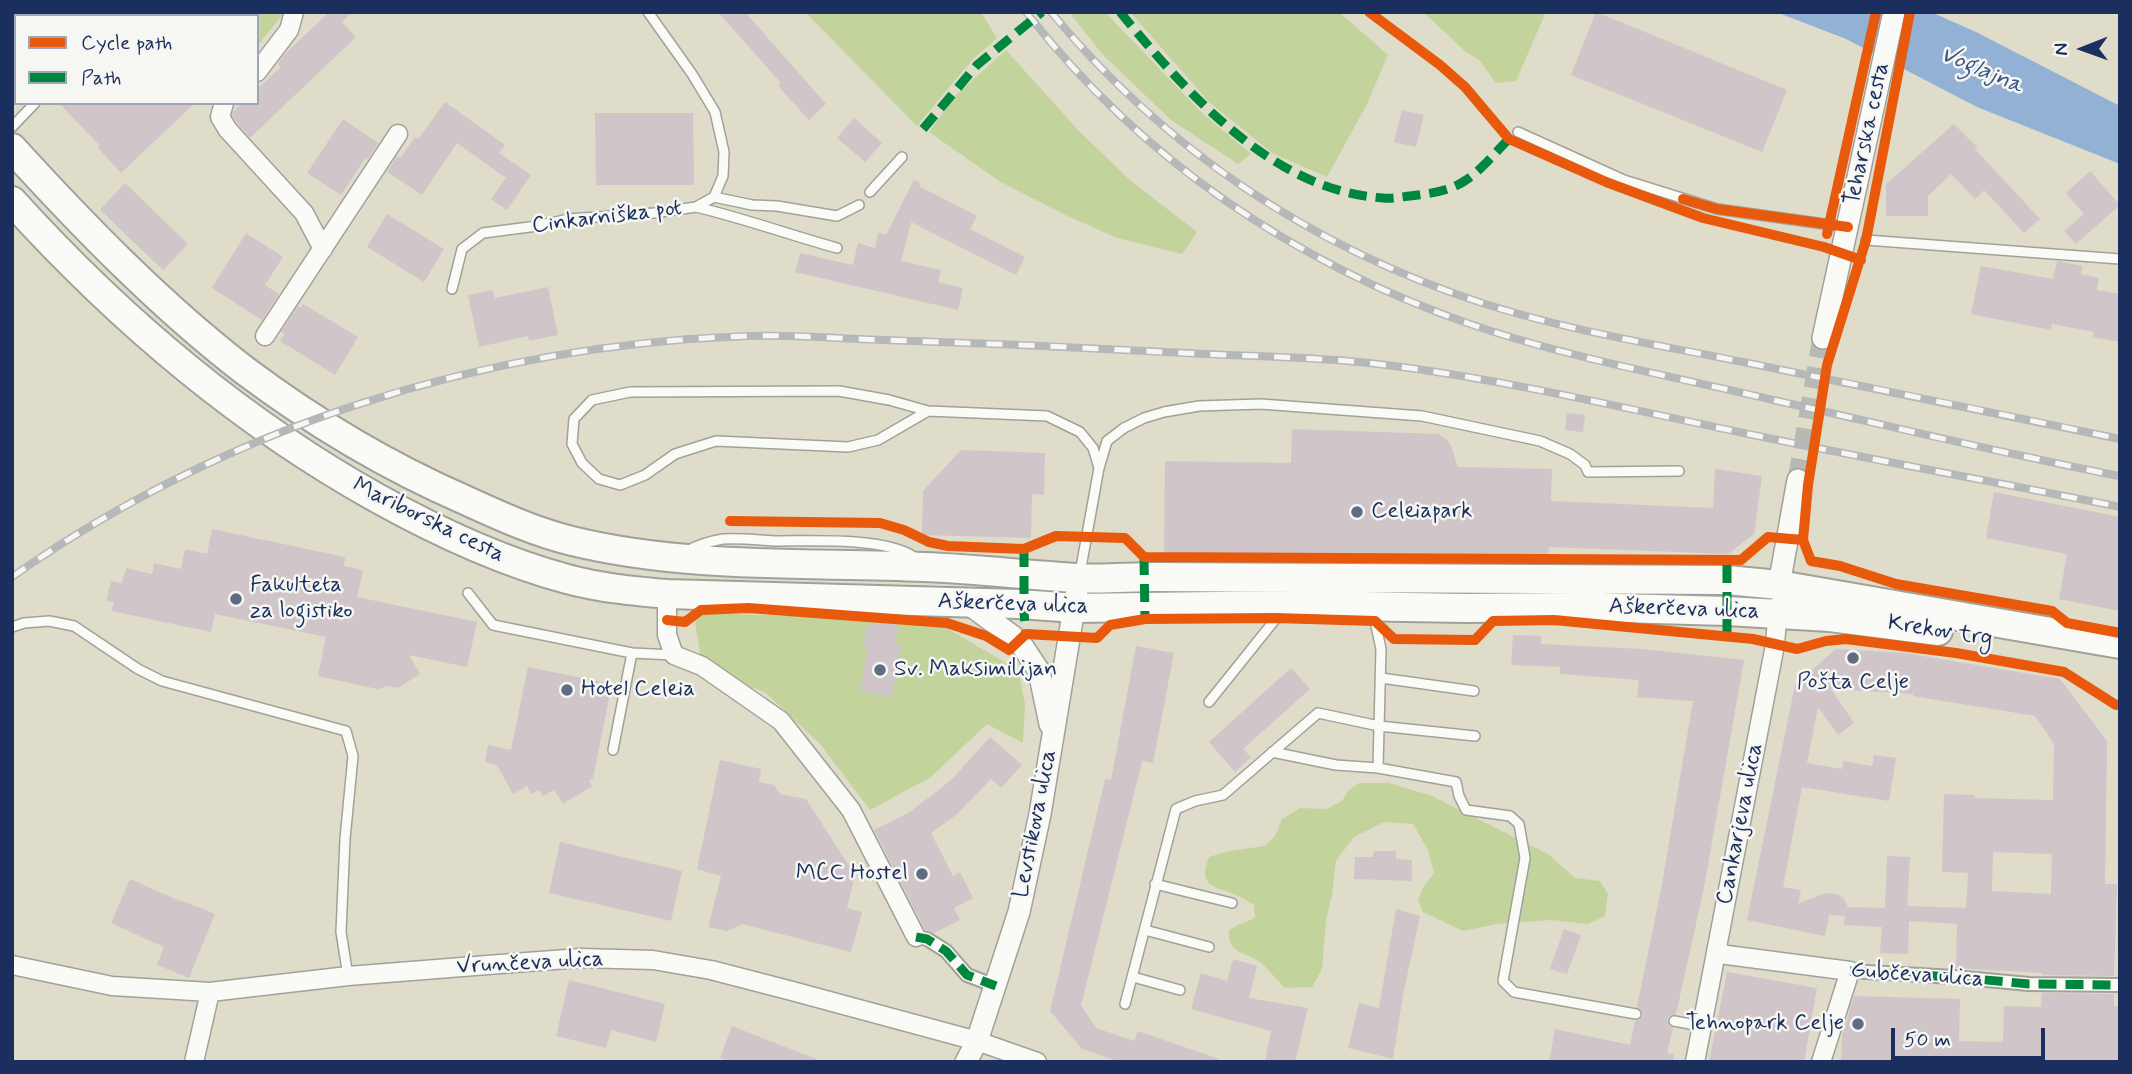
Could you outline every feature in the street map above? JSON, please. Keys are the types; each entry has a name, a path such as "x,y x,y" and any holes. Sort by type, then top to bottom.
{"main road":[{"name":"Mariborska cesta","path":"12,148 61,201 207,340 255,377 360,448 429,484 533,530 620,551 674,558"},
{"name":"Mariborska cesta","path":"12,201 104,296 152,340 240,410 337,475 425,524 471,546 523,566 605,587 667,594"},
{"name":"Aškerčeva ulica","path":"674,558 926,567 1079,578 1727,580 1779,584"},
{"name":"Krekov trg","path":"1779,584 2039,629 2113,656"},
{"name":"Aškerčeva ulica","path":"667,594 966,602 1076,608 1288,605 1582,607 1778,613"},
{"name":"Krekov trg","path":"1778,613 1906,626 2113,656"}],"street":[{"path":"259,69 289,30 294,12"},
{"name":"Teharska cesta","path":"1823,338 1894,12"},
{"path":"223,105 220,117 228,130 304,213 323,249"},
{"path":"265,336 398,134"},
{"path":"1779,584 1798,480"},
{"name":"Levstikova ulica","path":"966,1062 977,1041 1019,912 1053,742 1079,578"},
{"name":"Cankarjeva ulica","path":"1695,1062 1775,645 1779,584"},
{"path":"667,594 667,635 674,655 702,666 781,721 851,810 916,937 927,939 946,951 967,975 996,986"},
{"path":"966,602 1019,641 1039,671 1053,742"},
{"name":"Gubčeva ulica","path":"1716,952 1850,971 2029,984 2120,985"},
{"name":"Vrunčeva ulica","path":"12,965 112,986 210,992 348,976 581,958 653,960 711,970 977,1041 1037,1062"},
{"path":"1821,1062 1850,971"},
{"path":"194,1062 210,992"}],"lane":[{"name":"Cinkarniška pot","path":"452,289 462,249 483,233 569,219 696,207 714,197 723,176 724,152 715,113 692,74 648,12"},
{"path":"12,127 33,105"},
{"path":"1518,132 1624,180 1717,209 1848,227"},
{"path":"870,192 902,157"},
{"path":"714,197 752,205 778,206 837,216 859,205"},
{"path":"696,207 837,248"},
{"path":"1866,240 2120,259"},
{"path":"928,411 878,440 848,447 716,441 675,454 645,475 620,485 600,479 582,463 572,444 574,419 592,400 630,393 839,391 889,400 928,411 1047,416 1080,432 1093,448 1099,468"},
{"path":"1079,578 1099,468 1107,441 1124,428 1164,412 1199,406 1261,404 1422,416 1540,441 1570,454 1585,465 1588,472 1679,471"},
{"path":"468,593 493,625 632,653 674,655"},
{"path":"1209,702 1288,605"},
{"path":"1372,606 1381,649 1378,768"},
{"path":"12,627 49,621 74,626 138,669 162,681 346,731 353,756 345,839 341,932 348,976"},
{"path":"613,750 632,653"},
{"path":"1381,678 1474,691"},
{"path":"1125,1004 1176,809 1195,801 1223,795 1318,713 1379,726 1475,736"},
{"path":"1272,752 1336,765 1378,768 1456,782 1466,810 1510,816 1519,824 1525,858 1503,981 1514,992 1636,1014"},
{"path":"1155,884 1232,903"},
{"path":"1145,930 1209,947"},
{"path":"1133,977 1180,990"},
{"path":"1674,1021 1701,1026"}],"green space":[{"path":"194,12 285,12 259,44 259,14"},
{"path":"805,12 981,12 997,38 972,60 917,126"},
{"path":"1069,12 1105,12 1202,113 1251,154 1238,164 1171,120 1103,55"},
{"path":"1130,12 1339,12 1388,55 1367,104 1327,177 1272,153 1209,102"},
{"path":"1423,12 1546,12 1516,81 1496,83 1479,60 1465,51"},
{"path":"1006,50 1079,131 1131,181 1197,232 1182,254 1117,238 1063,214 999,181 929,132 956,95"},
{"path":"703,613 822,617 943,626 1018,670 1025,704 1023,743 987,724 931,777 870,810 820,744 766,693 702,666 695,622"},
{"path":"1359,783 1389,783 1432,796 1548,854 1575,878 1600,881 1608,894 1605,916 1588,924 1552,920 1497,924 1463,931 1423,912 1418,900 1434,873 1428,850 1413,824 1384,822 1354,837 1336,861 1326,920 1322,969 1312,987 1285,988 1261,963 1231,944 1229,930 1255,917 1254,905 1207,881 1205,875 1209,857 1265,846 1275,836 1282,819 1300,808 1326,809 1342,801 1348,791"}],"water":[{"name":"Voglajna","path":"1776,12 1931,12 1976,32 2120,106 2120,164 1977,107 1846,39"}],"building":[{"path":"329,12 352,12 342,22 356,37 250,138 237,123 233,112 241,105 259,105 259,87 281,67 278,64"},
{"path":"718,12 745,12 826,104 809,120 778,86 781,83"},
{"path":"1596,12 1787,90 1762,152 1571,75"},
{"path":"445,102 505,145 499,153 531,175 507,210 491,199 506,178 457,143 422,195 387,172 397,156 400,158 415,137 418,139"},
{"path":"61,105 193,105 121,173 98,148 100,146"},
{"path":"1402,110 1424,115 1416,147 1394,142"},
{"path":"595,113 693,113 694,185 596,185"},
{"path":"854,118 882,143 865,162 837,138"},
{"path":"343,119 378,143 341,195 307,173"},
{"path":"1954,124 2040,219 2024,233 1984,190 1975,199 1951,174 1928,196 1928,216 1886,216 1886,184"},
{"path":"2090,171 2120,205 2076,244 2064,231 2084,214 2066,193"},
{"path":"914,180 920,183 919,186 977,216 970,229 1025,257 1016,275 911,222 901,261 941,270 938,282 963,288 958,310 795,272 800,253 853,265 858,243 875,248 878,233 886,235"},
{"path":"125,183 188,244 163,270 100,210"},
{"path":"387,214 444,249 424,282 367,247"},
{"path":"246,233 283,257 265,285 279,294 262,320 212,288"},
{"path":"2057,261 2082,266 2081,274 2099,278 2097,290 2120,294 2120,342 2093,337 2094,332 2052,324 2051,330 1971,314 1981,266 2053,279"},
{"path":"548,287 558,335 529,341 528,336 479,347 468,295 493,290 495,298"},
{"path":"303,304 358,337 335,375 280,341 285,334 281,332 298,306 301,308"},
{"path":"1567,413 1585,415 1583,432 1565,430"},
{"name":"Celeiapark","path":"1292,429 1439,434 1451,446 1458,467 1552,469 1551,501 1713,508 1715,469 1762,476 1754,534 1728,554 1549,547 1548,558 1164,555 1165,461 1291,463"},
{"path":"961,450 1045,453 1044,495 1032,494 1031,538 922,535 923,491"},
{"path":"1994,492 2120,517 2120,611 2059,599 2067,554 1986,538"},
{"name":"Fakulteta za logistiko","path":"212,529 345,557 344,566 363,570 357,597 477,622 467,667 409,655 420,674 398,688 389,686 377,689 318,676 326,637 215,614 211,632 112,611 114,602 106,601 111,581 122,583 126,568 152,574 154,563 181,569 185,549 207,554"},
{"name":"Sv. Maksimilijan","path":"883,619 898,626 895,643 901,645 892,697 860,691 868,648 863,647 866,628"},
{"path":"1513,635 1541,636 1541,644 1642,649 1744,660 1704,888 1676,1014 1669,1016 1667,1020 1673,1028 1667,1053 1674,1054 1673,1062 1549,1062 1555,1029 1630,1045 1635,1021 1643,1016 1637,1007 1662,884 1693,701 1637,697 1639,680 1560,674 1560,667 1511,665"},
{"path":"1136,646 1174,653 1153,763 1142,761 1081,1005 1096,1028 1134,1041 1138,1031 1219,1059 1218,1062 1121,1062 1082,1049 1050,1011 1105,779 1111,780"},
{"path":"1836,649 1905,653 2060,679 2107,741 2105,884 2117,884 2114,976 2042,975 1956,968 1957,924 1909,921 1908,954 1880,953 1882,927 1844,925 1845,916 1829,915 1825,936 1747,920 1795,685","holes":["1831,689 1913,694 2035,716 2054,744 2053,800 1975,798 1975,795 1944,794 1942,872 1968,873 1966,908 1907,906 1910,857 1887,856 1885,908 1848,907 1844,899 1837,894 1825,893 1798,904 1801,890 1783,887 1802,787 1889,801 1896,758 1874,755 1872,766 1843,761 1842,769 1807,763 1818,707 1838,735 1854,723","1993,852 2052,854 2051,894 1992,891"]},
{"path":"528,667 612,684 593,778 589,781 592,786 563,804 554,790 543,796 539,790 532,794 527,786 513,794 497,765 485,762 488,745 511,750"},
{"path":"1291,668 1310,689 1243,749 1251,757 1235,772 1209,742"},
{"path":"990,737 1022,765 1001,788 991,779 956,815 931,833 953,876 960,872 973,898 954,908 960,920 934,933 925,930 874,830 908,813 940,789"},
{"path":"720,760 761,769 759,782 774,785 780,794 806,799 855,875 847,908 862,912 851,952 742,924 727,931 708,927 721,876 697,869"},
{"path":"560,842 682,871 671,921 549,893"},
{"path":"1374,851 1396,851 1396,859 1412,860 1412,881 1354,879 1355,857 1373,857"},
{"path":"130,879 215,914 189,978 157,965 164,947 111,923"},
{"path":"1396,909 1420,916 1393,1059 1348,1048 1359,1003 1379,1008"},
{"path":"1564,929 1581,935 1567,974 1550,969"},
{"path":"1233,959 1257,966 1249,998 1308,1008 1295,1062 1265,1062 1271,1031 1191,1009 1201,973 1227,981"},
{"path":"1727,972 1817,988 1804,1062 1709,1062"},
{"path":"569,980 665,1004 656,1042 611,1030 606,1048 556,1036"},
{"path":"2042,993 2114,994 2114,1006 2120,1006 2120,1062 1841,1062 1842,1035 1854,996 1960,999 1959,1041 2003,1042 2004,1006 2041,1007"},
{"path":"732,1026 821,1061 729,1062 720,1058"}],"tunnel":[{"path":"1798,480 1823,338"}],"railway":[{"path":"1026,12 1071,65 1120,115 1171,160 1226,201 1283,237 1343,270 1405,299 1470,324 1582,357 2120,476"},
{"path":"1051,12 1095,62 1143,108 1193,150 1246,189 1359,254 1420,280 1482,303 1581,330 2120,439"},
{"path":"12,577 95,523 181,476 271,436 363,403 457,376 553,356 650,343 748,336 1021,345 1381,364 1527,388 2120,507"}],"marked path":[{"path":"923,129 977,65 1042,12"},
{"path":"1120,12 1173,74 1235,132 1268,157 1304,177 1343,191 1390,198 1446,189 1472,176 1512,136"},
{"path":"1024,549 1026,634"},
{"path":"1144,557 1145,619"},
{"path":"1727,560 1727,637"},
{"path":"916,937 927,939 946,951 967,975 996,986"},
{"path":"1850,971 2029,984 2120,985"}],"cycle path":[{"path":"1369,12 1465,87 1509,139 1606,182 1703,218 1824,247 1861,260"},
{"path":"1827,234 1876,12"},
{"path":"1910,12 1866,240 1827,365 1808,485 1803,540 1811,561 1840,566 1896,584 2052,611 2067,623 2120,633"},
{"path":"1683,199 1717,209 1848,227"},
{"path":"730,521 880,523 904,530 929,542 948,546 1024,549 1056,536 1125,538 1144,557 1741,560 1768,537 1803,540"},
{"path":"667,620 685,622 701,610 748,608 947,623 986,636 1009,650 1026,634 1097,638 1110,625 1145,619 1275,618 1375,621 1394,639 1475,640 1493,621 1554,620 1753,639 1797,649 1846,639 1956,653 2064,672 2116,705 2120,704"}],"place":[{"name":"Celeiapark","path":"1357,512"},
{"name":"Fakulteta za logistiko","path":"236,599"},
{"name":"Pošta Celje","path":"1853,658"},
{"name":"Sv. Maksimilijan","path":"880,670"},
{"name":"Hotel Celeia","path":"567,690"},
{"name":"MCC Hostel","path":"922,874"},
{"name":"Tehnopark Celje","path":"1858,1024"}]}
